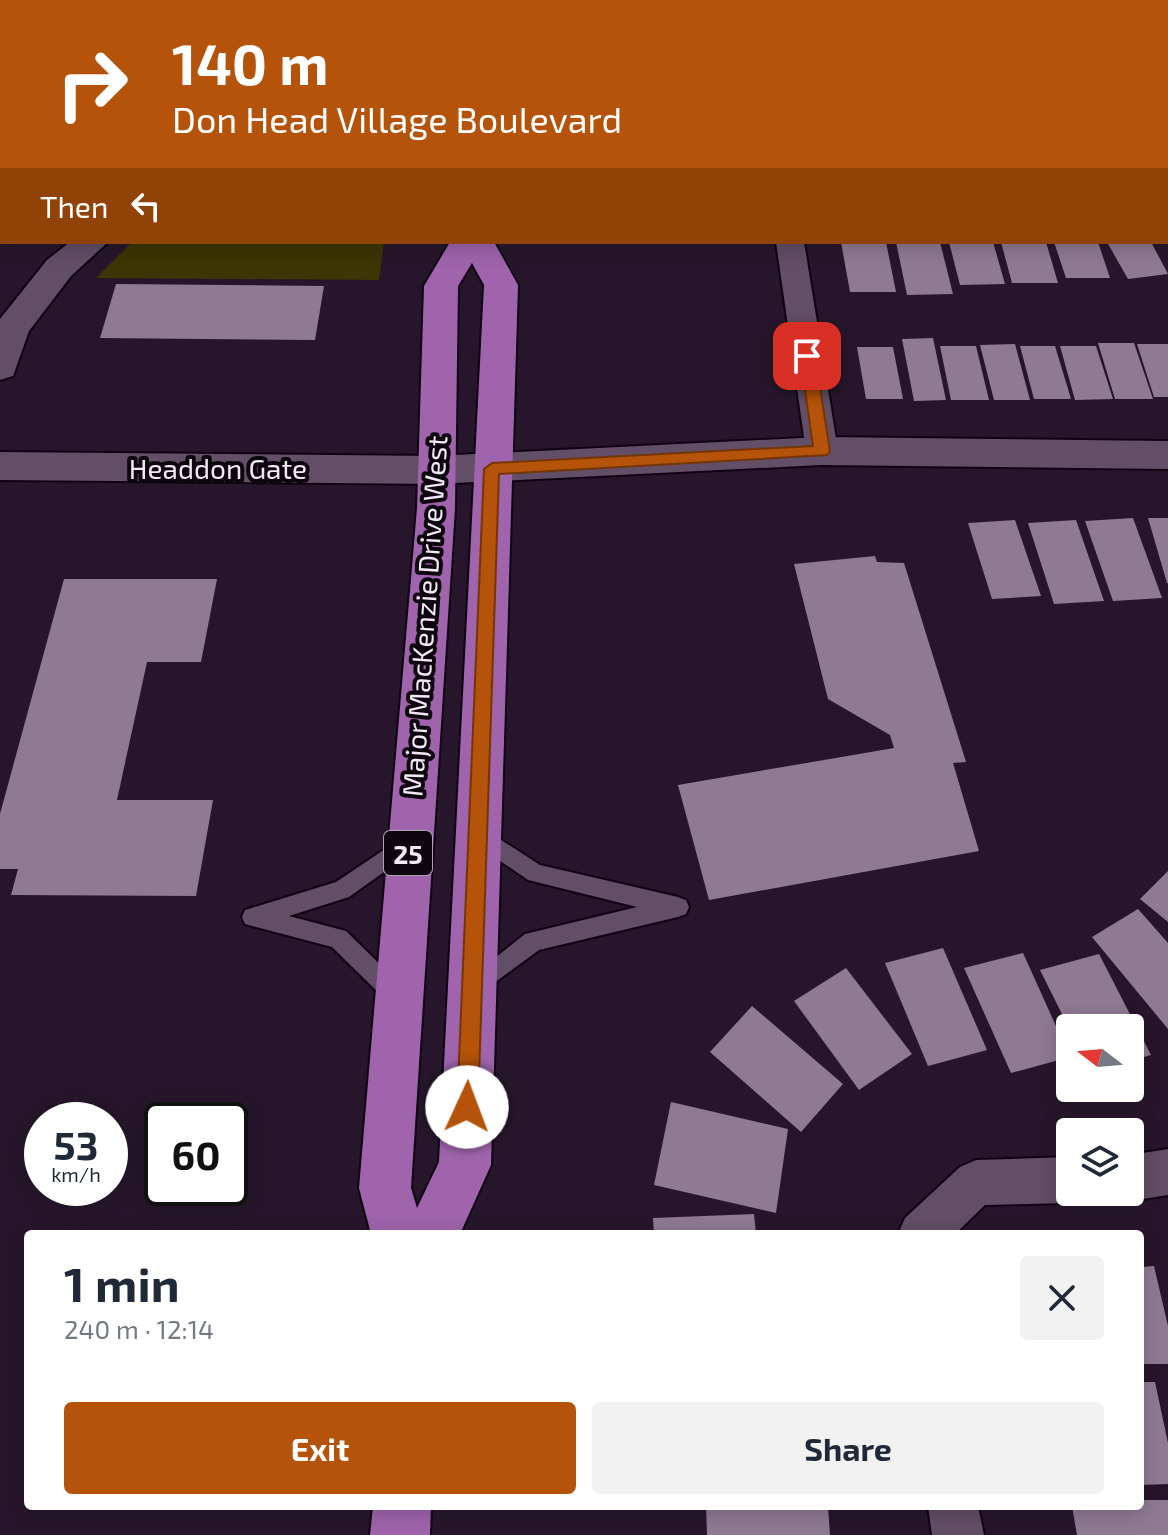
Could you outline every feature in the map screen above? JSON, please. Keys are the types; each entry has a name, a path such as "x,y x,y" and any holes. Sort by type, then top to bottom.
{"main road":[{"name":"Major MacKenzie Drive West","path":"397,1230 385,1188 436,508 441,286 466,244"},
{"name":"Major MacKenzie Drive West","path":"435,1230 465,1165 501,285 478,244"},
{"path":"400,1535 402,1510"}],"street":[{"path":"0,367 12,328 59,268 89,244"},
{"path":"790,244 822,451"},
{"name":"Headdon Gate","path":"0,466 435,470 822,451 1168,455"},
{"path":"1144,1176 1168,1172"},
{"path":"925,1230 976,1183 1056,1180"},
{"path":"954,1510 958,1535"}],"lane":[{"path":"472,990 533,941 678,907 535,873 478,834"},
{"path":"398,997 338,938 253,917 342,890 409,842"}],"shaded area":[{"path":"130,244 384,244 379,280 96,278"}],"building":[{"path":"841,244 886,244 896,292 850,292"},
{"path":"896,244 940,244 953,294 907,295"},
{"path":"950,244 994,244 1005,284 960,285"},
{"path":"1002,244 1047,244 1058,283 1012,283"},
{"path":"1055,244 1099,244 1110,278 1066,278"},
{"path":"1108,244 1152,244 1168,274 1128,279"},
{"path":"116,284 324,286 315,340 100,338"},
{"path":"933,338 946,400 914,401 902,339"},
{"path":"1098,343 1134,343 1153,399 1115,399"},
{"path":"1015,344 1030,400 994,400 980,345"},
{"path":"1137,344 1168,344 1168,397 1154,397"},
{"path":"940,346 976,346 989,400 951,400"},
{"path":"1020,346 1055,346 1071,399 1034,399"},
{"path":"1060,346 1096,346 1113,399 1075,400"},
{"path":"857,347 893,347 903,399 866,399"},
{"path":"1133,518 1162,598 1113,601 1085,521"},
{"path":"1148,518 1168,518 1168,583 1167,583"},
{"path":"1015,520 1041,596 992,599 968,523"},
{"path":"1076,520 1104,601 1054,604 1028,523"},
{"path":"875,556 877,562 904,563 966,762 953,763 979,851 709,900 678,785 894,748 890,735 828,699 794,564"},
{"path":"64,579 217,579 201,662 147,662 117,800 213,800 196,896 11,895 18,869 0,869 0,814"},
{"path":"1168,871 1168,922 1140,899"},
{"path":"1138,909 1168,943 1168,1029 1092,937"},
{"path":"943,948 987,1050 928,1066 885,963"},
{"path":"1023,953 1056,1026 1056,1061 1011,1073 964,968"},
{"path":"1099,954 1130,1014 1062,1014 1040,970"},
{"path":"846,968 912,1054 859,1090 794,1001"},
{"path":"752,1006 843,1084 801,1132 710,1052"},
{"path":"1144,1041 1151,1055 1144,1057"},
{"path":"671,1102 788,1129 776,1213 654,1185"},
{"path":"754,1214 756,1230 654,1230 653,1218"},
{"path":"1154,1266 1168,1326 1168,1364 1144,1364 1144,1267"},
{"path":"1144,1382 1155,1382 1168,1443 1168,1484 1144,1485"},
{"path":"1144,1500 1168,1500 1168,1535 1077,1535 1073,1510 1144,1510"},
{"path":"706,1510 828,1510 830,1535 707,1535"}],"route":[{"path":"467,1107 492,469 822,451 807,356"}]}
